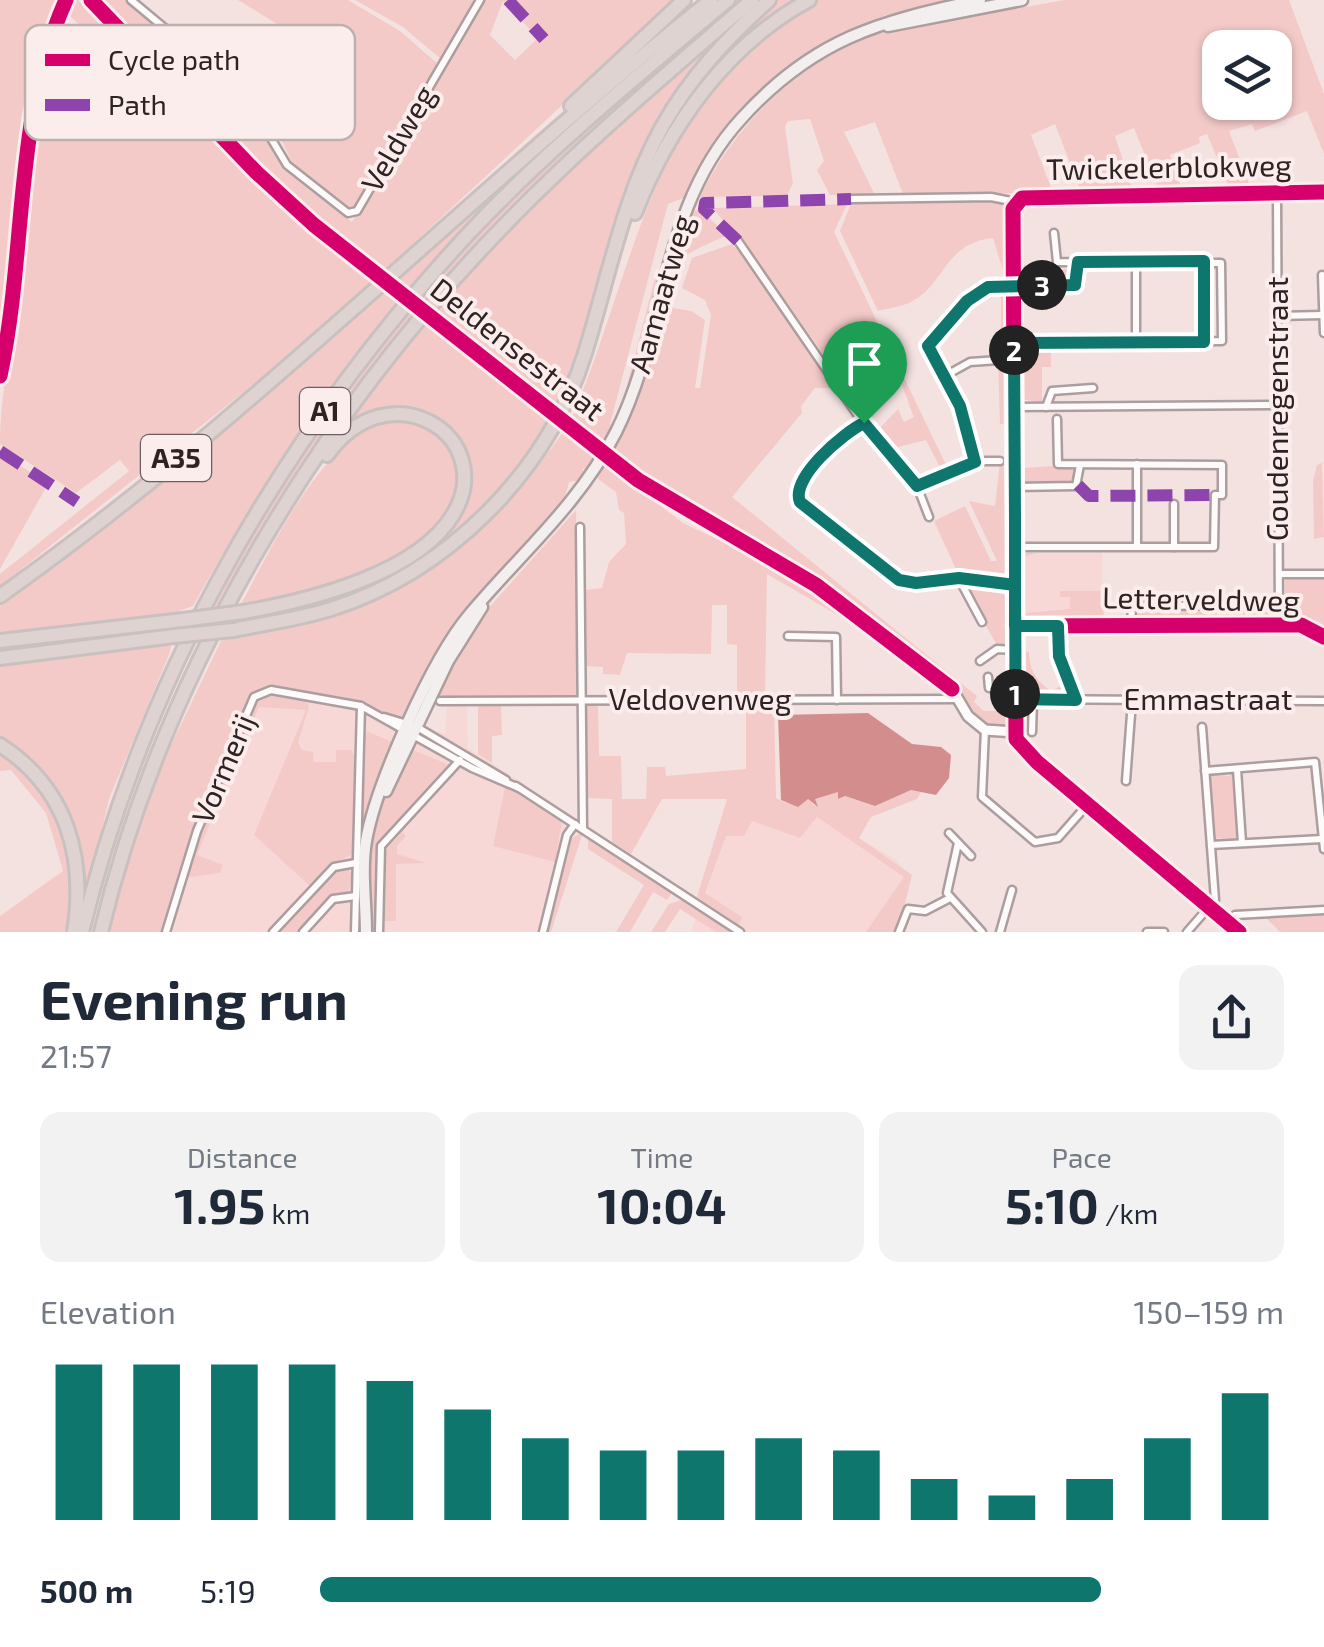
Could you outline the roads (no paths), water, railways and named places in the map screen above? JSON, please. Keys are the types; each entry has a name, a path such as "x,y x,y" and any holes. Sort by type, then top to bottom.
{"highway":[{"name":"A35","path":"530,152 542,134 684,0"},
{"name":"A35","path":"0,596 349,316 530,152 710,0"},
{"name":"A1","path":"82,932 121,801 180,659 256,514 296,452 378,339 472,230 592,116 728,0"},
{"name":"A1","path":"101,932 138,806 203,656 270,534 344,414 442,293 607,125 752,0"},
{"path":"0,658 234,630 332,608 376,590 429,560 484,515 530,462 562,410 582,362 632,196 661,128 711,56 769,0"},
{"path":"613,260 658,160 692,105 740,50 809,0"},
{"name":"A1","path":"0,642 243,612 347,586 429,540 459,504 462,472 456,450 434,424 414,415 391,412 366,419 336,443 270,534"},
{"path":"0,745 36,775 67,823 78,874 74,932"}],"main road":[{"name":"Aamaatweg","path":"366,932 361,893 370,819 448,661 494,588 574,500 615,433 648,351 677,230 717,150 749,110 790,73 894,17 980,0"},
{"name":"Aamaatweg","path":"863,32 1022,0"}],"street":[{"path":"59,25 66,0"},
{"name":"Deldensestraat","path":"91,0 115,25"},
{"name":"Veldweg","path":"131,0 161,25"},
{"name":"Veldweg","path":"274,140 287,165 348,213 357,211 480,0"},
{"path":"0,376 11,316 29,140"},
{"name":"Deldensestraat","path":"227,140 277,192 610,458 675,505 816,585 959,700 968,716 986,730"},
{"name":"Twickelerblokweg","path":"851,200 991,197 1016,202 1324,192"},
{"name":"Goudenregenstraat","path":"1277,193 1280,625"},
{"path":"1016,202 1015,732 1023,750 1238,932"},
{"path":"1014,343 1219,343 1223,338 1221,263 1056,262 1054,233"},
{"path":"738,242 864,423 917,486 929,517"},
{"path":"1204,261 1204,342"},
{"path":"975,462 964,416 930,355 930,341 976,294 988,287 1075,285 1078,262"},
{"path":"1136,262 1136,342"},
{"path":"1322,275 1324,333"},
{"path":"1278,316 1322,315"},
{"path":"943,377 970,362 1000,360"},
{"path":"1046,407 1052,391 1093,388"},
{"path":"1014,407 1278,406"},
{"path":"1015,547 1214,546 1214,495 1222,495 1222,465 1058,464 1057,419"},
{"path":"864,423 831,445 800,485 800,502 899,580 916,583 959,578 1015,585"},
{"path":"917,486 975,462 1000,461"},
{"path":"1015,487 1076,486 1080,464"},
{"path":"1137,464 1137,546"},
{"path":"1174,504 1174,547"},
{"path":"580,527 583,829"},
{"path":"1279,574 1324,574"},
{"path":"959,578 982,622"},
{"name":"Letterveldweg","path":"1131,626 1132,606 1279,606"},
{"name":"Letterveldweg","path":"1015,626 1280,625 1308,626 1324,637"},
{"name":"Letterveldweg","path":"1058,626 1059,656 1076,700"},
{"path":"788,636 836,637 837,700"},
{"path":"980,661 997,649 1015,650"},
{"path":"988,677 988,688 1015,688"},
{"name":"Vormerij","path":"166,932 197,831 254,697 271,690 361,706"},
{"name":"Emmastraat","path":"1015,699 1132,701 1232,696 1324,701"},
{"path":"1032,732 1033,699"},
{"name":"Veldovenweg","path":"440,701 959,700"},
{"path":"1126,781 1132,701"},
{"path":"355,932 361,893 356,863 361,706 519,788 740,932"},
{"path":"1187,932 1214,900 1202,727"},
{"path":"1015,732 986,730 982,798 1035,842 1058,838 1088,804"},
{"path":"378,932 381,846 462,758"},
{"path":"1205,771 1315,762 1324,848"},
{"path":"1237,769 1242,843"},
{"path":"543,932 567,835 575,824"},
{"path":"948,833 971,856"},
{"path":"1211,845 1322,839"},
{"path":"958,843 946,889 982,932"},
{"path":"273,932 334,867 356,863"},
{"path":"1000,932 1012,890"},
{"path":"303,932 333,899 361,893"},
{"path":"899,932 908,908 924,911 950,898"},
{"path":"1234,915 1324,910"},
{"path":"1147,932 1164,932"}]}
